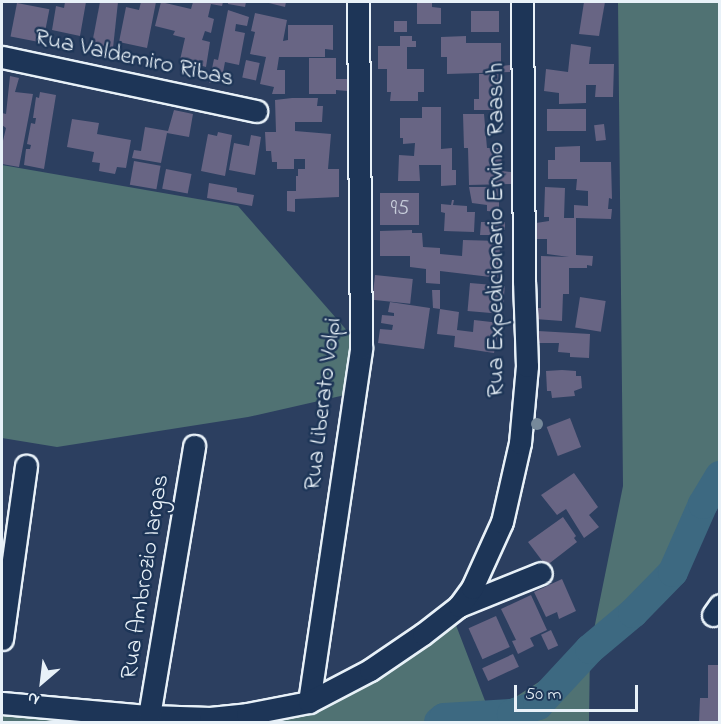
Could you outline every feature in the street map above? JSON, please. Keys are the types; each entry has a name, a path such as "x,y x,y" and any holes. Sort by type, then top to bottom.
{"street":[{"name":"Rua Liberato Volpi","path":"309,702 361,348 358,2"},
{"name":"Rua Expedicionario Ervino Raasch","path":"2,703 149,716 210,718 247,714 309,702 370,670 459,606 472,588 495,541 520,443 527,366 524,281 522,2"},
{"name":"Rua Valdemiro Ribas","path":"2,57 256,111"},
{"name":"Rua Ambrozio Iargas","path":"149,716 194,446"},
{"path":"2,639 26,466"},
{"path":"459,606 541,573"}],"green space":[{"path":"618,2 719,2 719,476 703,504 673,572 633,613 590,649 623,486"},
{"path":"2,165 238,206 357,342 345,395 248,417 57,447 2,438"},
{"path":"454,620 487,706 514,698 590,649 589,722 268,722 311,714 364,686"},
{"path":"2,711 149,722 2,722"}],"building":[{"path":"65,2 86,2 80,36 52,30 56,6 64,8"},
{"path":"100,2 118,2 113,48 92,44"},
{"path":"141,2 156,2 147,48 119,42 126,7 139,10"},
{"path":"161,2 191,9 193,2 223,2 222,6 211,4 208,17 214,19 211,33 205,31 202,40 210,42 206,67 180,60 185,38 173,35 175,31 155,26"},
{"path":"228,2 246,2 245,7 228,4"},
{"path":"265,2 286,2 285,7"},
{"path":"432,2 432,7 441,8 441,24 417,24 417,3"},
{"path":"584,2 605,2 599,36 579,34"},
{"path":"17,3 49,9 43,43 11,36"},
{"path":"228,10 249,17 247,26 236,24 235,31 245,33 239,65 225,62 221,83 209,83 214,59 218,60"},
{"path":"471,11 499,11 499,32 471,32"},
{"path":"255,13 287,20 283,41 288,40 288,25 333,25 333,50 325,49 325,57 279,57 277,70 285,70 285,94 272,94 274,87 260,84 266,57 250,54 255,32 251,31"},
{"path":"394,21 407,21 407,32 394,32"},
{"path":"400,36 412,36 412,41 416,41 416,47 407,47 407,69 424,69 424,92 418,92 418,101 390,101 391,92 387,92 387,69 378,69 378,46 400,46"},
{"path":"466,36 466,43 501,43 501,66 510,65 510,72 447,74 447,57 441,57 441,37"},
{"path":"571,44 591,47 589,64 614,64 613,97 595,97 596,85 586,85 586,103 559,104 559,93 544,91 546,69 568,72"},
{"path":"309,58 336,58 336,79 347,79 347,91 336,90 336,94 309,94"},
{"path":"246,60 260,63 256,81 242,78"},
{"path":"479,74 501,74 501,110 474,110 474,99 479,99"},
{"path":"10,76 19,78 15,92 33,94 19,167 2,164 2,145 6,128 2,125 2,113 6,114"},
{"path":"40,92 56,95 44,169 24,165 26,149 30,149 31,145 27,144 31,123 35,124 36,118 33,118 36,97 39,98"},
{"path":"318,98 317,106 323,106 322,122 295,122 295,131 331,134 328,169 339,169 339,197 295,199 295,212 287,211 287,191 296,191 296,176 298,176 298,169 305,169 305,159 294,159 294,169 277,169 277,162 272,162 271,151 266,151 265,132 276,132 275,100"},
{"path":"422,107 441,107 441,149 452,148 452,170 456,170 456,185 441,186 441,165 419,165 420,181 398,181 399,155 414,156 415,143 403,144 403,138 400,138 400,118 422,118"},
{"path":"547,109 586,109 586,131 547,131"},
{"path":"174,110 193,114 189,137 167,133 161,163 132,158 134,150 141,151 145,127 168,131"},
{"path":"463,114 484,114 487,148 501,148 502,171 511,172 511,184 469,185 468,148 464,148"},
{"path":"72,119 99,123 97,134 131,140 126,168 117,167 115,174 99,171 100,163 92,162 94,152 67,147"},
{"path":"604,124 606,140 596,141 594,125"},
{"path":"218,132 232,135 225,176 201,171 208,134 217,136"},
{"path":"251,135 261,137 255,175 229,170 234,143 249,146"},
{"path":"580,146 580,162 611,162 612,199 609,198 608,209 612,209 611,219 576,218 576,255 593,256 592,266 569,268 569,294 563,294 562,321 535,319 536,308 541,308 541,256 569,257 547,254 547,239 537,239 536,223 549,221 549,217 544,217 545,187 565,188 564,218 574,218 574,205 588,206 588,191 576,190 577,179 548,179 548,160 555,160 555,147"},
{"path":"134,161 161,166 156,189 130,185"},
{"path":"166,169 192,174 188,194 162,189"},
{"path":"209,183 237,188 237,192 254,195 252,206 207,198"},
{"path":"469,187 499,187 499,212 487,211 487,205 472,203"},
{"path":"380,193 419,193 419,225 380,225"},
{"path":"454,200 453,205 467,206 467,212 475,212 474,232 444,231 445,213 441,212 441,204 451,205"},
{"path":"481,222 505,222 505,230 502,230 502,235 480,235"},
{"path":"412,230 412,233 422,233 423,247 440,248 440,254 462,256 463,240 500,241 499,278 440,271 440,284 426,283 426,269 410,267 410,256 380,256 380,231"},
{"path":"375,275 413,279 410,304 372,300"},
{"path":"470,283 505,286 502,314 468,311"},
{"path":"432,290 440,290 440,309 433,308"},
{"path":"580,297 606,301 601,332 575,328"},
{"path":"390,302 430,308 424,349 378,343 380,329 392,330 393,325 381,323 382,315 394,316 394,313 388,312"},
{"path":"440,309 459,312 457,330 473,332 474,320 500,323 494,353 454,347 455,336 437,334"},
{"path":"538,331 590,334 589,358 570,357 570,353 558,352 559,343 538,343"},
{"path":"546,371 576,371 576,376 581,376 582,388 574,391 575,396 552,398 551,391 547,391"},
{"path":"570,418 581,447 558,456 547,427"},
{"path":"574,473 598,507 589,515 599,527 584,538 566,509 557,515 541,495"},
{"path":"563,517 576,536 574,538 577,542 546,566 528,542"},
{"path":"562,579 576,611 559,619 557,612 546,617 534,592"},
{"path":"531,595 547,630 530,638 534,646 518,654 512,641 516,640 501,609"},
{"path":"496,616 510,647 482,659 469,628"},
{"path":"551,630 558,645 548,650 541,635"},
{"path":"513,654 519,667 488,681 482,668"},
{"path":"708,665 720,665 720,722 699,722 700,698 708,698"}],"waterway":[{"path":"439,722 444,718 512,714 538,705 590,649 633,613 673,572 703,504 720,476"}]}
